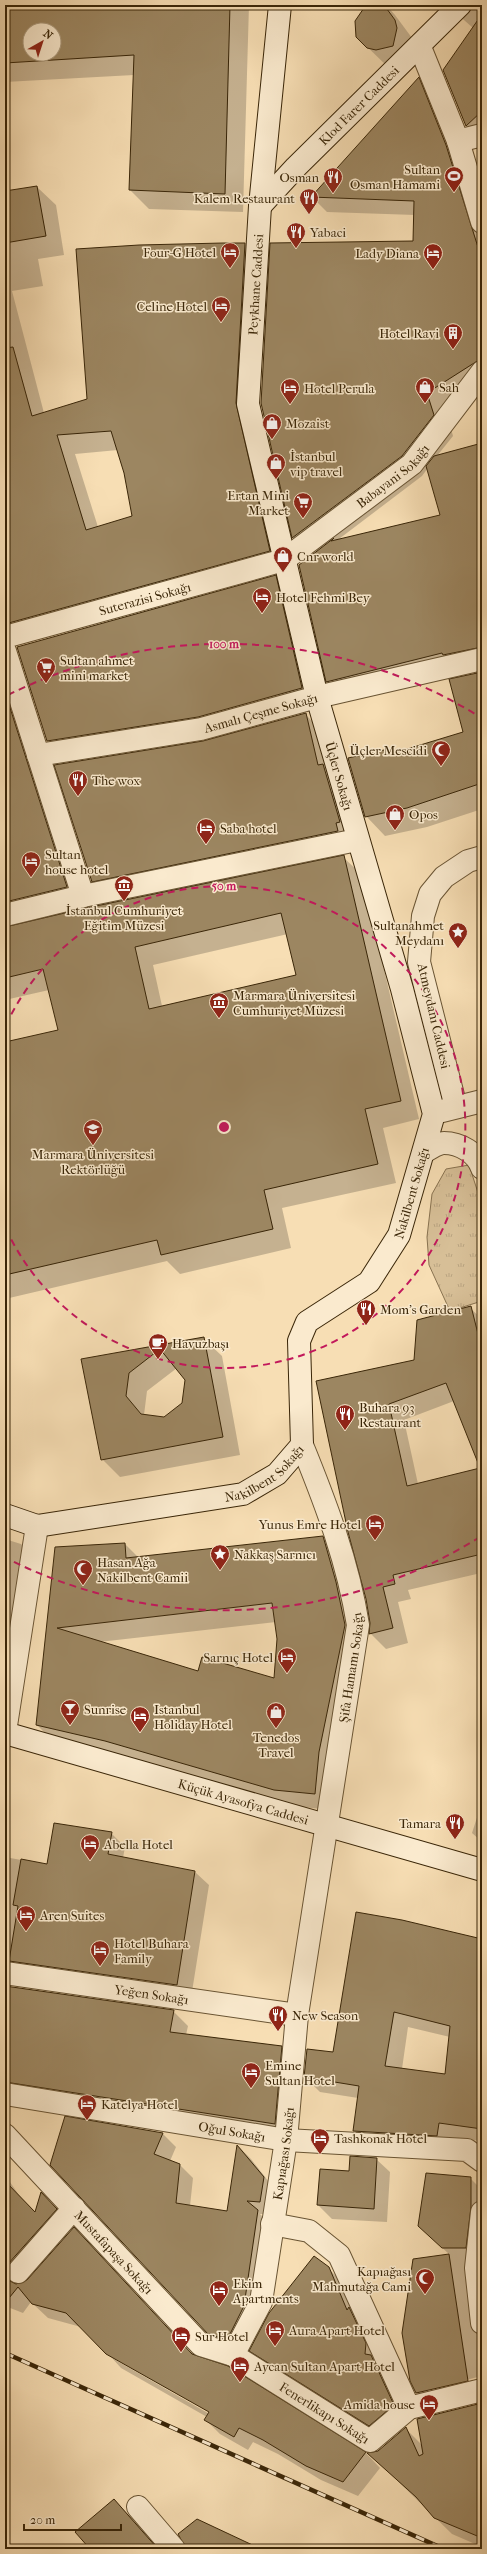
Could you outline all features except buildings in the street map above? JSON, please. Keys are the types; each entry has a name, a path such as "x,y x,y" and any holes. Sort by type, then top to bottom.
{"street":[{"name":"Peykhane Caddesi","path":"280,5 260,206 248,404 284,560"},
{"name":"Klod Farer Caddesi","path":"260,206 296,167 420,47 460,5"},
{"path":"420,47 458,140 482,222"},
{"path":"458,140 482,135"},
{"name":"Babayani Sokağı","path":"284,560 412,464 482,372"},
{"name":"Suterazisi Sokağı","path":"5,637 284,560"},
{"name":"Üçler Sokağı","path":"284,560 317,697 357,840 402,989"},
{"path":"5,651 83,896"},
{"name":"Asmalı Çeşme Sokağı","path":"38,755 201,729 317,697 482,659"},
{"path":"5,915 83,896 357,840"},
{"name":"Atmeydanı Caddesi","path":"456,1107 419,962 423,916 430,894 444,877 468,861 482,857"},
{"name":"Nakilbent Sokağı","path":"5,1515 37,1526 242,1494 277,1474 302,1445 299,1341 307,1322 369,1282 399,1235 434,1114 402,989"},
{"path":"434,1114 482,1101"},
{"path":"424,1152 443,1142 462,1146 479,1159 482,1168"},
{"name":"Şifa Hamamı Sokağı","path":"302,1445 326,1504 352,1585 358,1625 327,1825"},
{"path":"5,1732 37,1526"},
{"name":"Küçük Ayasofya Caddesi","path":"5,1732 482,1870"},
{"name":"Kapıağası Sokağı","path":"232,2355 261,2302 286,2140 297,2016 327,1825"},
{"name":"Yeğen Sokağı","path":"5,1973 297,2016"},
{"name":"Oğul Sokağı","path":"5,2094 286,2140 467,2150 482,2161"},
{"name":"Mustafapaşa Sokağı","path":"5,2135 201,2345 232,2355"},
{"path":"18,2272 74,2208"},
{"path":"482,2212 476,2268 482,2323"},
{"path":"272,2224 309,2231 339,2255 409,2408"},
{"name":"Fenerlikapı Sokağı","path":"232,2355 370,2441 409,2408 482,2390"},
{"path":"138,2507 174,2549"}],"green space":[{"path":"469,1165 482,1205 482,1301 450,1311 429,1265 427,1237 432,1194 446,1169"}],"railway":[{"path":"5,2353 444,2549"}],"place":[{"name":"Sultan Osman Hamami","path":"454,193"},
{"name":"Osman","path":"333,194"},
{"name":"Kalem Restaurant","path":"309,215"},
{"name":"Yabaci","path":"296,249"},
{"name":"Four-G Hotel","path":"230,269"},
{"name":"Lady Diana","path":"433,270"},
{"name":"Celine Hotel","path":"221,323"},
{"name":"Hotel Ravi","path":"453,350"},
{"name":"Sah","path":"425,404"},
{"name":"Hotel Perula","path":"290,405"},
{"name":"Mozaist","path":"272,440"},
{"name":"İstanbul vip travel","path":"276,480"},
{"name":"Ertan Mini Market","path":"303,519"},
{"name":"Cnr world","path":"283,573"},
{"name":"Hotel Fehmi Bey","path":"262,614"},
{"name":"Sultan ahmet mini market","path":"46,684"},
{"name":"Üçler Mescidi","path":"441,767"},
{"name":"The wox","path":"78,797"},
{"name":"Opos","path":"395,831"},
{"name":"Saba hotel","path":"206,845"},
{"name":"Sultan house hotel","path":"31,878"},
{"name":"İstanbul Cumhuriyet Eğitim Müzesi","path":"124,902"},
{"name":"Sultanahmet Meydanı","path":"458,949"},
{"name":"Marmara Üniversitesi Cumhuriyet Müzesi","path":"219,1019"},
{"name":"Marmara Üniversitesi Rektörlüğü","path":"93,1146"},
{"name":"Mom's Garden","path":"366,1326"},
{"name":"Havuzbaşı","path":"158,1360"},
{"name":"Buhara 93 Restaurant","path":"345,1431"},
{"name":"Yunus Emre Hotel","path":"375,1541"},
{"name":"Nakkaş Sarnıcı","path":"220,1571"},
{"name":"Hasan Ağa Nakilbent Camii","path":"83,1586"},
{"name":"Sarnıç Hotel","path":"287,1674"},
{"name":"Sunrise","path":"70,1726"},
{"name":"Tenedos Travel","path":"276,1729"},
{"name":"Istanbul Holiday Hotel","path":"140,1733"},
{"name":"Tamara","path":"455,1840"},
{"name":"Abella Hotel","path":"90,1861"},
{"name":"Aren Suites","path":"26,1932"},
{"name":"Hotel Buhara Family","path":"100,1967"},
{"name":"New Season","path":"278,2032"},
{"name":"Emine Sultan Hotel","path":"251,2089"},
{"name":"Katelya Hotel","path":"87,2121"},
{"name":"Tashkonak Hotel","path":"320,2155"},
{"name":"Kapıağası Mahmutağa Cami","path":"425,2295"},
{"name":"Ekim Apartments","path":"219,2307"},
{"name":"Aura Apart Hotel","path":"275,2347"},
{"name":"Sur Hotel","path":"181,2353"},
{"name":"Aycan Sultan Apart Hotel","path":"240,2383"},
{"name":"Amida house","path":"429,2421"}]}
